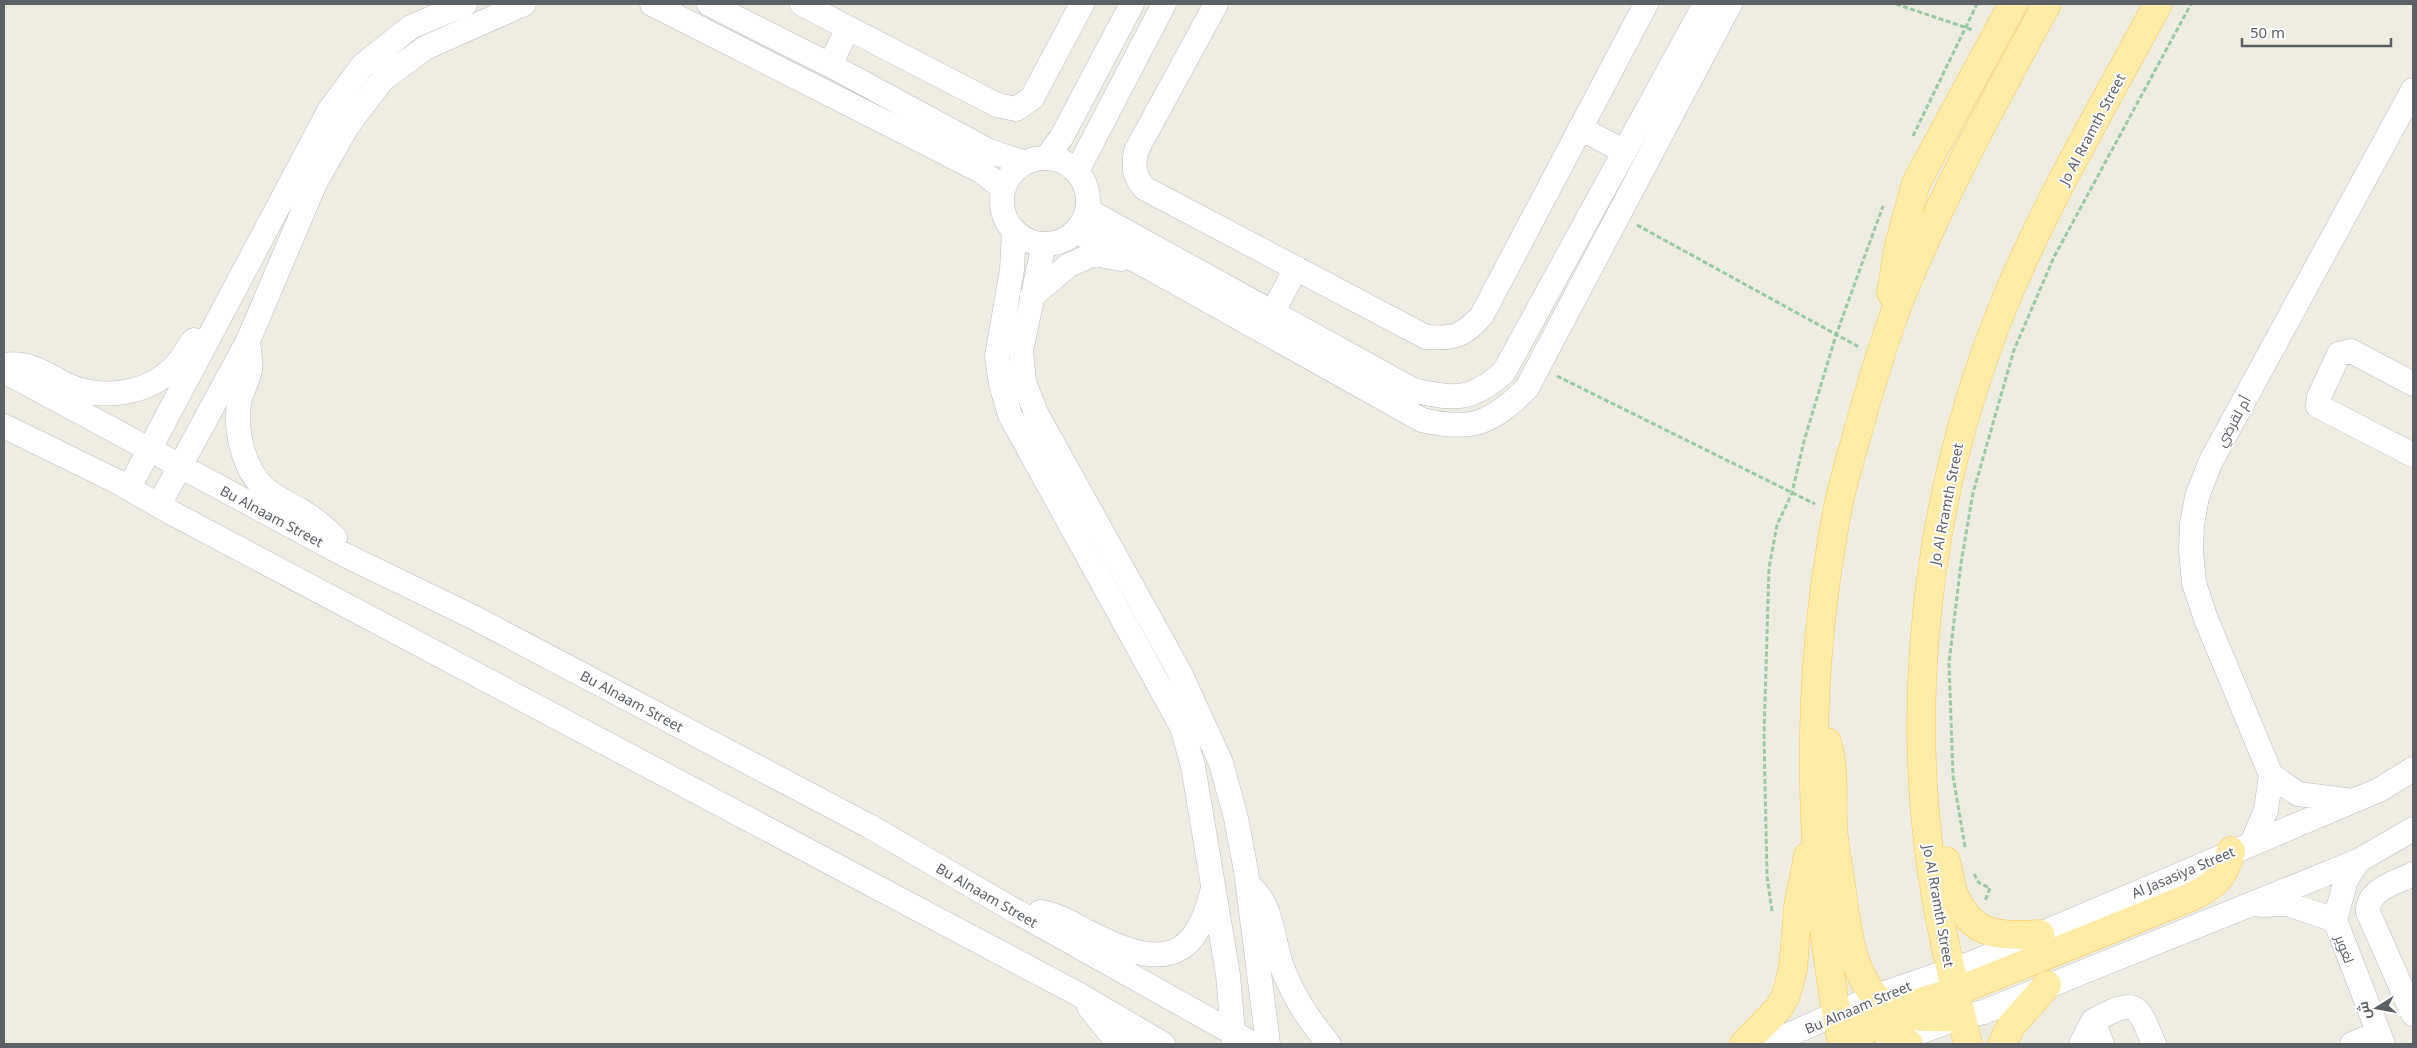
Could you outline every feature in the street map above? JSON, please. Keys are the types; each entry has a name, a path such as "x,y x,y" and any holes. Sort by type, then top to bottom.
{"main road":[{"path":"1879,358 1899,245 1916,183 2013,4"},
{"path":"1842,1044 1822,914 1814,817 1814,716 1817,648 1837,515 1879,358 1898,304 1931,228 1989,112 2047,4"},
{"name":"Jo Al Rramth Street","path":"1968,1044 1955,993 1929,852 1922,746 1924,656 1932,572 1944,498 1958,439 1981,363 2031,243 2158,4"},
{"path":"1814,716 1824,731 1832,768 1834,830 1848,937 1864,980 1887,1004 1885,1039 1836,1014"},
{"path":"1744,1044 1774,1014 1786,995 1793,969 1798,907 1808,861 1814,817"},
{"path":"1926,822 1946,862 1953,892 1974,925 2004,936 2040,934"},
{"path":"1887,1004 1924,1000 1955,993 2191,898 2214,885 2241,847"},
{"path":"2002,1044 2011,1026 2047,985"}],"street":[{"path":"129,488 328,111 363,64 411,27 465,4"},
{"path":"159,505 248,341 315,182 348,125 383,79 425,48 524,4"},
{"path":"652,4 981,171 1004,188"},
{"path":"709,4 830,65 989,151 1036,160 1068,164 1077,171 1087,191 1087,210 1082,223 1075,232 1066,239 1044,244 1033,242 1014,230 1004,211 1004,188 1009,178 1036,160 1061,138 1132,4"},
{"path":"802,4 997,105 1016,109 1032,98 1082,4"},
{"path":"1077,171 1164,4"},
{"path":"1216,4 1136,151 1133,166 1144,188 1426,336 1443,338 1458,336 1472,327 1482,315 1646,4"},
{"path":"1087,210 1413,390 1442,397 1467,396 1487,387 1507,366 1705,4"},
{"path":"1075,232 1100,242 1141,263 1422,420 1448,426 1475,425 1506,409 1527,388 1730,4"},
{"path":"830,65 848,28"},
{"name":"أم لقرضي","path":"2272,775 2206,619 2194,583 2191,551 2192,524 2197,497 2210,463 2413,90"},
{"path":"1580,128 1623,151"},
{"path":"1014,230 1012,270 997,356 1001,384 1010,415 1182,727 1193,766 1240,1041"},
{"path":"1044,244 1021,350 1024,382 1036,413 1180,673 1218,755 1236,818 1247,883 1268,1044"},
{"path":"1032,296 1069,266 1094,254 1141,263"},
{"path":"1273,312 1296,268"},
{"path":"4,365 32,367 82,391 113,394 128,392 158,380 168,373 198,335 217,324"},
{"path":"248,341 250,370 240,399 239,412 241,444 245,456 262,486 325,528 339,543 347,556"},
{"path":"2413,384 2351,351 2345,352 2339,354 2319,397 2318,406 2413,455"},
{"name":"Bu Alnaam Street","path":"4,371 347,556 473,617 842,812 1240,1041"},
{"path":"4,426 129,488 1078,994 1163,1044"},
{"name":"Al Jasasiya Street","path":"1955,993 2040,934 2379,790 2413,770"},
{"path":"2241,847 2266,810 2272,775 2298,794 2353,801"},
{"path":"1885,1039 1955,993 1984,1012 2358,861 2413,829"},
{"name":"لغوير","path":"2352,1044 2380,1039 2335,920 2346,880 2358,861"},
{"path":"2413,874 2376,892 2368,907 2368,912 2413,1014"},
{"path":"1247,883 1255,890 1267,910 1278,958 1297,999 1309,1021 1329,1044"},
{"path":"1019,914 1048,913 1128,950 1148,955 1161,954 1186,943 1194,935 1202,922 1213,888"},
{"name":"لغوير","path":"2250,906 2287,904 2335,920"},
{"path":"1078,994 1110,1033 1126,1044"},
{"name":"Bu Alnaam Street","path":"1768,1044 1836,1014 1887,1004"},
{"path":"2081,1044 2093,1020 2127,1007 2135,1007 2141,1012 2154,1044"},
{"path":"2093,1020 2102,1044"}],"path":[{"path":"1896,4 1994,38"},
{"path":"1966,851 1953,776 1949,663 1961,563 1973,493 2014,350 2054,257 2191,4"},
{"path":"1618,215 1879,358"},
{"path":"1538,367 1837,515"},
{"path":"1971,869 1980,883 1990,888 1974,925"}]}
